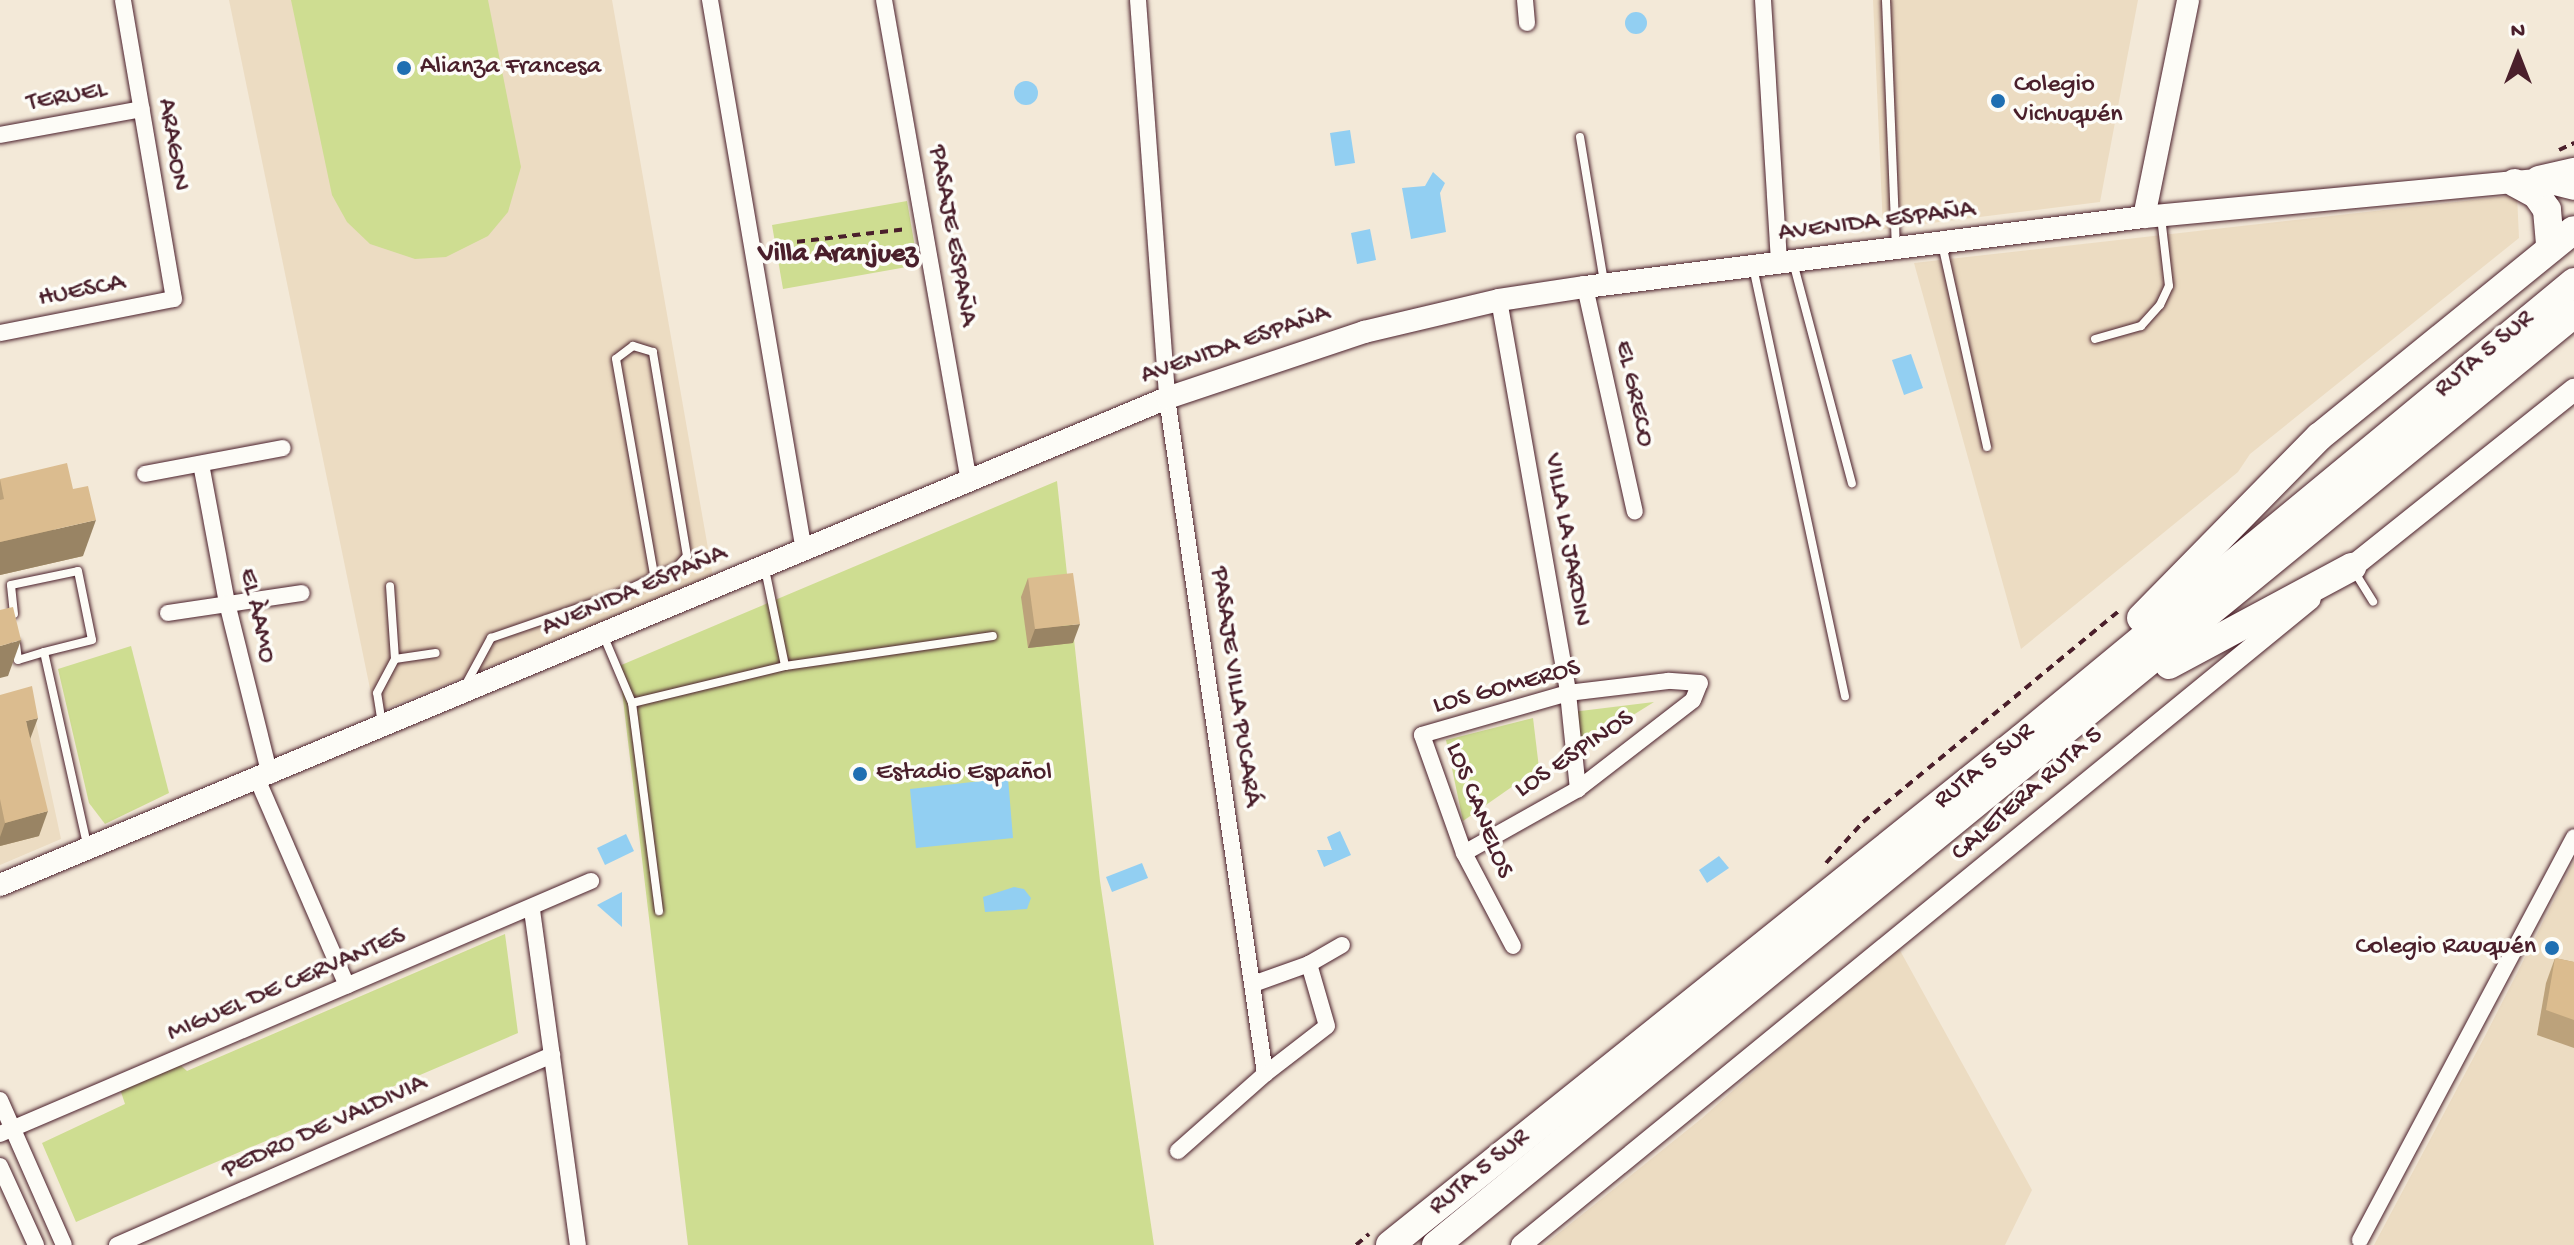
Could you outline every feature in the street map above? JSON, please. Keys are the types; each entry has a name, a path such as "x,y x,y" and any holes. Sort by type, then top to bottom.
{"highway":[{"path":"2550,248 2547,210 2527,182 2574,172"},
{"path":"2022,738 2319,437 2574,230"},
{"name":"RUTA 5 SUR","path":"1384,1236 2022,738 2574,282"},
{"name":"RUTA 5 SUR","path":"1436,1245 2574,314"},
{"path":"2052,744 2180,658 2352,567"}],"main road":[{"path":"2152,217 2188,0"},
{"name":"AVENIDA ESPAÑA","path":"0,885 264,779 1167,398 1364,332 1499,300 2152,217 2527,182 2574,189"},
{"name":"CALETERA RUTA 5","path":"2352,567 2574,390"}],"street":[{"name":"ARAGON","path":"123,0 174,299"},
{"path":"710,0 804,551"},
{"name":"PASAJE ESPAÑA","path":"884,0 969,481"},
{"name":"PASAJE VILLA PUCARÁ","path":"1138,0 1167,398 1265,1074"},
{"path":"1525,0 1527,23"},
{"path":"1763,0 1786,262"},
{"name":"TERUEL","path":"0,135 142,109"},
{"name":"EL GRECO","path":"1595,286 1635,512"},
{"name":"HUESCA","path":"0,333 174,299"},
{"name":"VILLA LA JARDIN","path":"1499,300 1568,693 1578,789"},
{"path":"145,474 283,448"},
{"name":"EL ÀAMO","path":"201,464 264,779 347,986"},
{"name":"CALETERA RUTA 5","path":"1521,1245 2352,567"},
{"path":"168,613 302,593"},
{"name":"LOS GOMEROS","path":"1422,735 1568,693 1668,681 1700,683"},
{"name":"LOS ESPINOS","path":"1464,853 1578,789 1693,700 1700,683"},
{"name":"LOS CANELOS","path":"1422,735 1464,853 1513,946"},
{"path":"2360,1240 2574,837"},
{"name":"MIGUEL DE CERVANTES","path":"6,1131 532,910 591,881"},
{"path":"532,910 578,1245"},
{"path":"1253,984 1309,964 1342,945"},
{"path":"1178,1151 1265,1074 1327,1026 1309,964"},
{"name":"PEDRO DE VALDIVIA","path":"117,1245 552,1055"},
{"path":"0,1100 6,1131 64,1245"},
{"path":"0,1166 36,1245"}],"lane":[{"path":"1886,0 1896,249"},
{"path":"1580,137 1595,286"},
{"path":"2095,339 2141,326 2160,305 2169,286 2152,217"},
{"path":"1942,244 1987,447"},
{"path":"1786,262 1852,483"},
{"path":"1752,266 1845,696"},
{"path":"461,696 491,638 616,595 677,567 687,550 653,352 633,346 616,359 654,575"},
{"path":"2352,567 2373,601"},
{"path":"764,568 785,666"},
{"path":"78,571 92,640 44,652 18,660 11,585 78,571"},
{"path":"383,729 376,695 395,659 390,586"},
{"path":"604,636 632,703 659,911"},
{"path":"632,703 785,666 993,636"},
{"path":"44,652 89,850"},
{"path":"395,659 436,653"}],"path":[{"path":"753,248 925,227"},
{"path":"1822,868 1863,822 2130,601"},
{"path":"1356,1245 1384,1236"}],"shaded area":[{"name":"Alianza Francesa","path":"229,0 612,0 713,577 375,713"},
{"name":"Colegio Vichuquén","path":"1873,0 2138,0 2100,202 1883,229"},
{"path":"2517,195 2519,238 2250,454 2238,472 2021,649 1914,263"},
{"path":"31,699 61,839 0,865 0,709"},
{"path":"2574,861 2574,1245 2374,1245 2485,1036"},
{"path":"1897,945 2032,1190 2005,1245 1544,1245 1701,1119"}],"green space":[{"name":"Alianza Francesa","path":"291,0 488,0 521,167 508,212 488,236 446,257 415,259 370,244 347,222 332,195"},
{"path":"907,201 918,265 783,289 772,225"},
{"name":"Estadio Español","path":"1057,481 1100,881 1154,1245 688,1245 619,666"},
{"path":"131,646 169,793 105,824 89,803 58,669"},
{"path":"1654,702 1569,755 1564,713"},
{"path":"1533,718 1539,768 1463,821 1446,740"},
{"path":"505,934 518,1033 76,1222 42,1143 125,1104 120,1089 178,1063 187,1071"}],"water":[{"path":"1636,12 1644,15 1647,23 1644,31 1636,34 1628,31 1625,23 1628,15"},
{"path":"1026,81 1034,85 1038,93 1034,101 1026,105 1018,101 1014,93 1018,85"},
{"path":"1350,130 1355,163 1335,166 1330,133"},
{"path":"1433,172 1445,183 1440,193 1446,232 1411,239 1402,188 1425,186"},
{"path":"1370,229 1376,260 1357,264 1351,233"},
{"path":"1911,354 1923,388 1904,395 1892,360"},
{"path":"1008,778 1013,838 916,848 910,789"},
{"path":"1340,831 1351,855 1324,867 1317,850 1332,850 1327,837"},
{"path":"626,834 634,851 605,865 597,848"},
{"path":"1719,856 1729,868 1707,883 1699,870"},
{"path":"1142,863 1148,878 1112,892 1106,877"},
{"path":"1014,887 1024,889 1031,898 1027,909 985,912 983,897"},
{"path":"622,892 622,927 597,905"}],"building":[{"path":"67,463 73,489 88,486 96,520 0,542 0,500 4,499 0,479"},
{"path":"1073,573 1080,624 1035,629 1028,578"},
{"path":"13,607 21,640 0,646 0,610"},
{"path":"32,686 38,718 26,721 48,811 5,823 0,799 0,695"},
{"path":"2555,958 2574,962 2574,1020 2546,1010"}],"place":[{"name":"Alianza Francesa","path":"404,68"},
{"name":"Colegio Vichuquén","path":"1998,101"},
{"name":"Estadio Español","path":"860,774"},
{"name":"Colegio Rauquén","path":"2552,948"}],"district":[{"name":"Villa Aranjuez","path":"838,255"}]}
